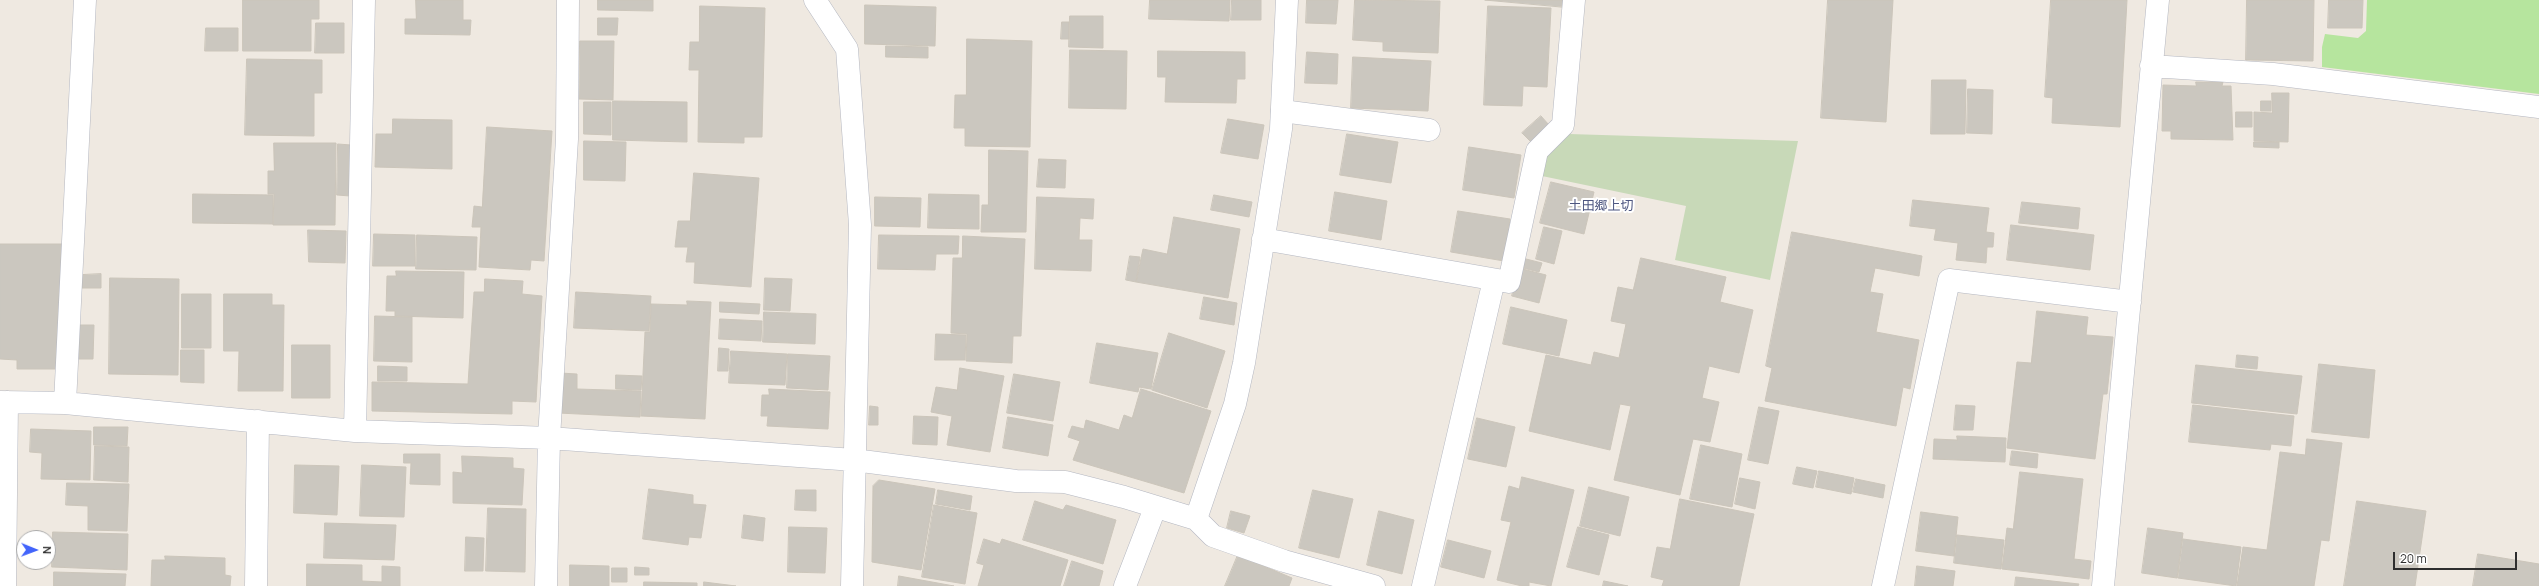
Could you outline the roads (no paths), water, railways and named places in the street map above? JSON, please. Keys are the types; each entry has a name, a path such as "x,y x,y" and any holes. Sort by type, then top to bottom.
{"street":[{"path":"66,403 85,0"},
{"path":"355,431 364,0"},
{"path":"546,586 549,438 567,139 568,0"},
{"path":"815,0 847,49 860,225 852,586"},
{"path":"1196,519 1235,404 1244,364 1282,111 1287,0"},
{"path":"1263,239 1510,282 1537,151 1563,125 1574,0"},
{"path":"2103,586 2158,0"},
{"path":"2151,66 2273,74 2539,107"},
{"path":"1282,111 1429,130"},
{"path":"1423,586 1494,280"},
{"path":"1883,586 1950,280 2130,302"},
{"path":"5,586 3,402 66,403 355,431 549,438 854,460 1016,481 1065,482 1124,497 1155,508 1196,519 1213,536 1284,561 1374,586"},
{"path":"256,586 258,421"},
{"path":"1125,586 1155,508"}],"district":[{"name":"土田郷上切","path":"1601,206"}]}
